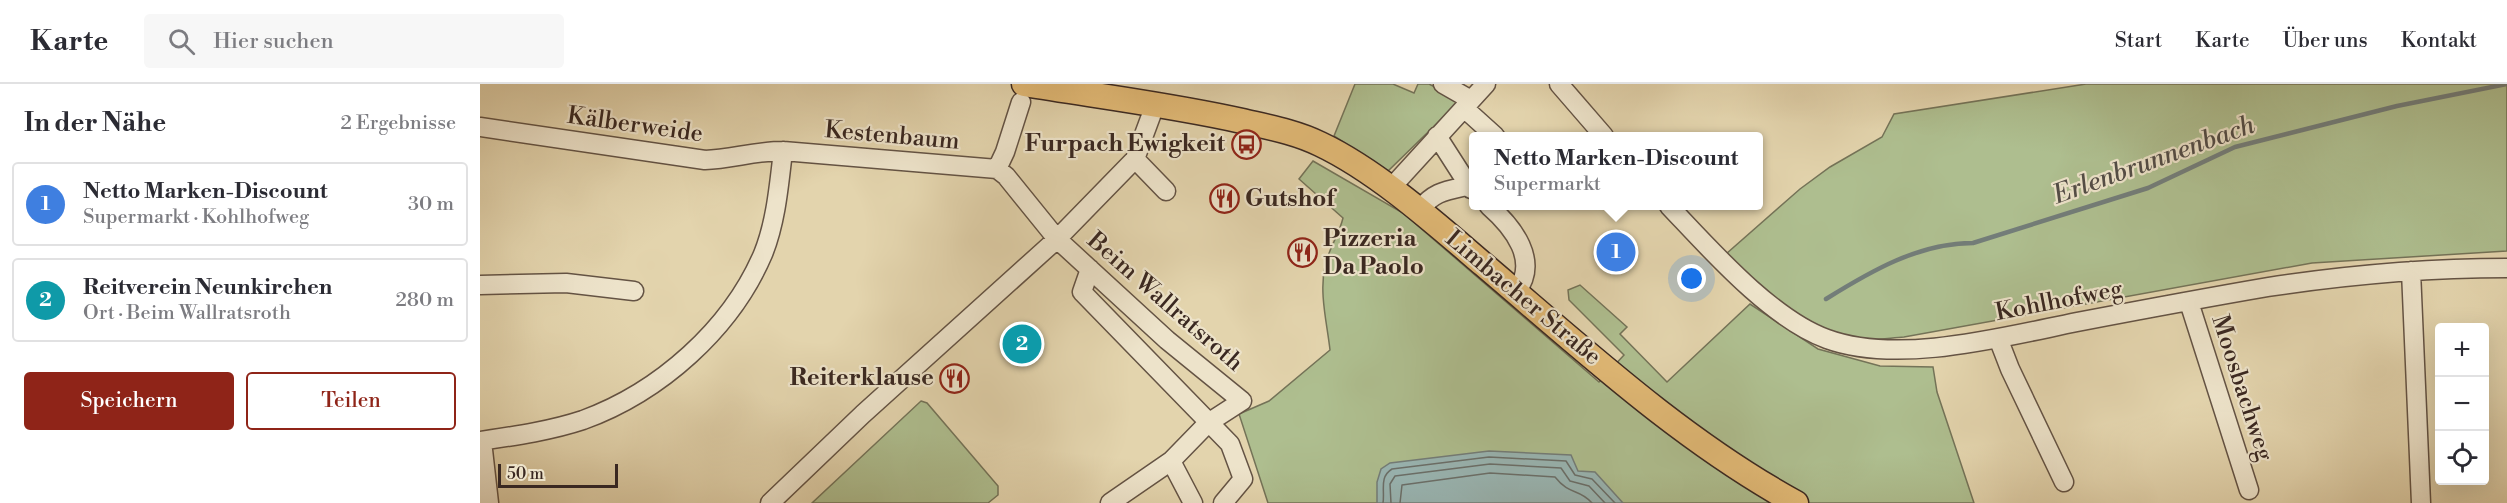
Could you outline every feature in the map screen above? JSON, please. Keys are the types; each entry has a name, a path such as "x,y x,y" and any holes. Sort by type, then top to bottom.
{"main road":[{"name":"Limbacher Straße","path":"1023,93 1155,105 1215,115 1306,138 1350,161 1419,210 1680,427 1750,476 1796,503"}],"street":[{"path":"1443,84 1467,104 1492,132"},
{"path":"1390,189 1486,84"},
{"path":"1559,84 1601,132"},
{"path":"1023,93 1005,152 997,169 1006,176 1057,239"},
{"name":"Beim Wallratsroth","path":"770,503 863,414 1057,239 1135,159 1155,105"},
{"name":"Kälberweide","path":"480,127 705,160 728,159 767,151 783,151"},
{"path":"1419,210 1430,197 1469,188 1437,136"},
{"path":"489,503 481,441 543,431 584,419 628,398 665,376 714,330 731,308 763,253 778,192 783,151"},
{"name":"Kestenbaum","path":"783,151 997,169"},
{"path":"1135,159 1166,191"},
{"path":"1494,210 1506,221 1518,237 1525,258 1525,278 1516,292"},
{"name":"Kohlhofweg","path":"1673,210 1748,286 1792,320 1826,338 1862,348 1902,351 1998,338 2189,302 2337,278 2507,268"},
{"name":"Beim Wallratsroth","path":"1057,239 1167,340 1242,401 1208,423"},
{"path":"1090,269 1082,292 1230,444 1243,479 1223,503"},
{"path":"2411,272 2421,503"},
{"path":"480,285 566,283 634,291"},
{"name":"Moosbachweg","path":"2189,302 2249,490"},
{"path":"1998,338 2010,369 2064,482"},
{"path":"1110,503 1171,461 1208,423"},
{"path":"1171,461 1193,503"}],"green space":[{"path":"1355,84 1393,84 1414,93 1418,84 1429,84 1461,100 1388,171 1334,136"},
{"path":"2086,84 2507,84 2507,251 2312,263 1904,337 1875,340 1858,340 1820,329 1770,295 1726,254 1800,189 1830,167 1882,137 1894,114"},
{"path":"1313,161 1403,213 1599,382 1624,355 1569,300 1568,290 1580,285 1627,327 1620,334 1667,382 1750,304 1818,349 1880,366 1933,367 1937,392 1974,503 1268,503 1239,414 1269,401 1330,350 1323,297 1323,276 1326,260 1343,218 1299,179"},
{"path":"921,401 927,403 998,486 998,495 988,503 812,503"}],"water":[{"path":"1489,451 1571,455 1578,471 1595,472 1623,503 1377,503 1377,482 1381,469 1390,463"}],"waterway":[{"name":"Erlenbrunnenbach","path":"1826,299 1896,260 1934,248 1973,243 2148,188 2235,147 2397,106 2507,84"}],"place":[{"name":"Furpach Ewigkeit","path":"1246,144"},
{"name":"Gutshof","path":"1224,199"},
{"name":"Netto Marken-Discount","path":"1616,252"},
{"name":"Pizzeria Da Paolo","path":"1302,253"},
{"name":"Reitverein Neunkirchen","path":"1022,344"},
{"name":"Reiterklause","path":"955,378"}]}
